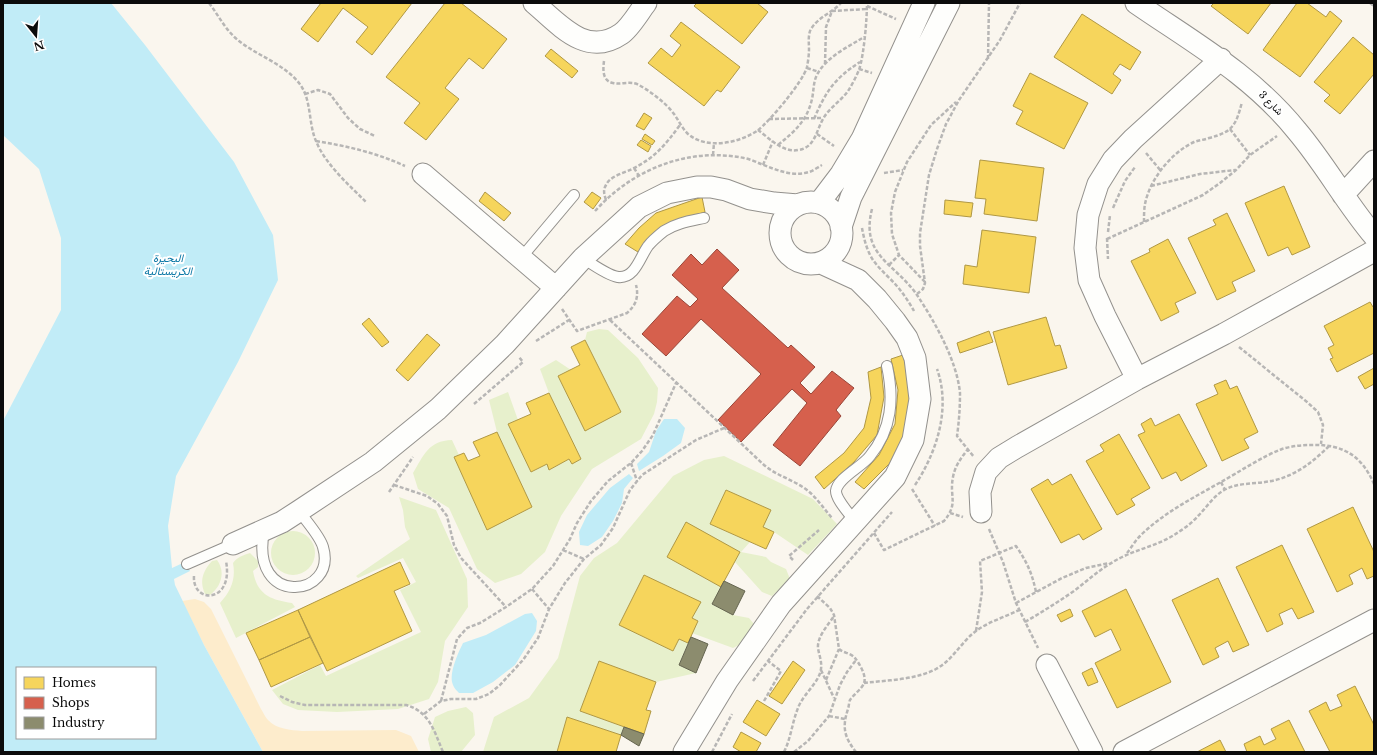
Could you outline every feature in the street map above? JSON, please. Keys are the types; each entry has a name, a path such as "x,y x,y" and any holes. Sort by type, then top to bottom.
{"street":[{"path":"534,3 579,39 594,42 608,40 622,33 646,3"},
{"path":"819,203 841,174 862,139 924,3"},
{"path":"858,280 841,235 837,216 829,208 819,203 808,202 798,205 790,210 780,227 780,238 783,248 790,257 800,263 821,263 831,257 838,249 841,235 851,197 949,3"},
{"name":"شارع 3","path":"1136,3 1162,10 1248,81 1274,105 1292,125 1374,236"},
{"path":"1137,379 1105,316 1089,280 1084,248 1088,215 1098,184 1113,160 1221,59"},
{"path":"1343,195 1374,161"},
{"path":"423,174 521,258 554,291"},
{"path":"227,547 264,531 299,511 373,462 438,409 505,344 583,258 639,207 667,193 697,187 712,187 726,190 750,199 798,205"},
{"path":"750,199 767,211 780,227"},
{"path":"981,512 980,492 986,472 999,458 1137,379 1224,334 1374,251"},
{"path":"684,752 726,681 782,604 895,477 913,440 920,399 916,358 907,338 895,320 858,280 821,263"},
{"path":"1124,752 1374,620"},
{"path":"1047,665 1092,752"}],"lane":[{"path":"521,258 574,195"},
{"path":"583,258 611,275 618,277 626,276 633,271 648,246 664,232 683,222 704,218"},
{"path":"857,520 837,498 836,492 838,485 842,480 870,457 885,432 891,404 887,366"},
{"path":"264,531 261,545 263,559 269,572 278,583 288,587 299,588 309,584 318,577 323,567 325,556 323,546 299,511"},
{"path":"187,564 227,547"}],"path":[{"path":"209,3 225,27 239,41 291,74 300,84 306,94 316,141 325,158 366,202"},
{"path":"608,40 603,67 603,73 606,80 612,83 628,82 636,84 668,107 689,134 700,141 714,143 738,139 758,130 793,92 802,79 807,68 810,31 816,23 832,12 841,3"},
{"path":"832,12 867,6 871,3"},
{"path":"988,59 989,3"},
{"path":"917,294 923,289 925,283 920,246 920,233 929,175 936,149 946,124 959,100 1000,40 1020,3"},
{"path":"1370,3 1374,6"},
{"path":"867,6 900,20"},
{"path":"758,130 778,145 790,150 798,150 806,147 813,141 823,118 847,93 859,69 867,6"},
{"path":"825,64 826,27 832,12"},
{"path":"778,145 795,131 805,119 812,98 814,83 825,64 864,37"},
{"path":"814,119 823,99 838,78 861,62"},
{"path":"807,68 819,72"},
{"path":"859,69 876,75"},
{"path":"1144,222 1145,204 1151,186 1161,171 1176,154 1195,142 1220,135 1230,129 1236,122 1248,81"},
{"path":"306,94 318,90 330,94 348,118 360,128 375,136"},
{"path":"925,283 899,255 892,234 891,213 895,192 907,162 931,125 959,100"},
{"path":"768,119 823,118"},
{"path":"606,200 604,192 606,184 612,178 634,168 656,154 680,124"},
{"path":"1107,239 1203,195 1236,170 1250,155 1292,125"},
{"path":"1230,129 1250,155"},
{"path":"316,141 371,153 398,162 423,174"},
{"path":"763,165 774,141"},
{"path":"713,155 714,143"},
{"path":"1141,159 1151,148"},
{"path":"595,211 627,182 663,165 690,156 713,155 745,158 790,174 809,172 826,163"},
{"path":"1089,280 1108,271 1107,239 1110,214 1126,181 1137,164"},
{"path":"634,168 639,176"},
{"path":"881,174 884,168"},
{"path":"1151,186 1200,174 1236,170"},
{"path":"862,222 865,244 872,259 904,295 917,316"},
{"path":"889,265 899,255"},
{"path":"554,291 569,320 577,331 610,320 627,313 633,308 637,301 638,294 633,271"},
{"path":"533,343 569,320"},
{"path":"610,320 771,471 807,490 832,518"},
{"path":"1224,334 1318,412 1323,425 1321,444"},
{"path":"907,494 923,473 936,442 943,410 940,376 936,364"},
{"path":"441,701 457,639 467,628 506,607 532,589 553,566 591,501 608,481 631,463 642,451 653,435 676,383"},
{"path":"424,714 441,701 451,699 476,699 489,694 500,685 523,660 538,638 549,609 565,583 584,559 601,545 614,528 630,490 637,481 648,471 690,444 724,428"},
{"path":"1127,554 1139,537 1156,521 1175,508 1281,450 1292,446 1321,444 1336,446 1349,452 1360,461 1369,472 1374,484"},
{"path":"1026,622 1073,591 1112,562 1127,554 1172,536 1186,527 1197,517 1215,496 1225,490 1236,485 1266,482 1285,477 1302,469 1317,458 1329,446"},
{"path":"857,520 874,533 884,550 944,521 950,513 953,503 953,477 958,462 968,449"},
{"path":"631,463 637,481"},
{"path":"1221,482 1225,490"},
{"path":"394,485 427,496 438,504 447,516 454,545 461,558 506,607"},
{"path":"912,489 935,526"},
{"path":"750,686 807,609 893,511"},
{"path":"981,512 999,554 1019,610 1047,665"},
{"path":"976,631 982,592 980,561 1016,546 1031,570 1036,592"},
{"path":"202,558 194,574 196,587 200,592 206,595 218,593 223,589 226,583 228,572 226,560 227,547"},
{"path":"563,550 584,559"},
{"path":"1016,603 1062,578 1086,568 1112,562"},
{"path":"800,584 830,608 834,615 839,649 826,680"},
{"path":"532,589 549,609"},
{"path":"864,684 924,674 937,669 948,660 966,639 976,631 1019,610"},
{"path":"784,752 792,735 798,708 804,696 818,678 821,669 818,646 819,639 834,615"},
{"path":"839,649 842,652 851,654 865,677 864,684 850,700 845,719 844,729 849,743 856,752"},
{"path":"794,752 808,741 829,716 840,685 856,660"},
{"path":"764,701 781,671 768,661"},
{"path":"821,669 835,699"},
{"path":"280,696 292,702 305,705 406,705 415,708 424,714 429,720 443,752"},
{"path":"712,752 733,712"},
{"path":"829,716 845,719"}],"green space":[{"path":"599,329 608,330 638,358 658,388 654,414 641,439 592,469 561,516 545,552 521,574 495,583 477,569 449,508 418,489 413,473 424,455 432,446 437,443 452,440 459,455 454,457 487,529 532,507 497,432 489,400 508,392 518,420 508,424 531,472 547,464 550,470 569,459 572,464 581,459 549,393 540,369 556,360 571,370 558,376 585,430 621,412 585,340 587,332"},
{"path":"724,456 813,499 837,524 808,555 774,532 763,527 771,510 726,490 710,524 750,542 741,552 766,557 771,562 786,569 790,579 772,596 762,592 735,562 740,552 686,523 667,557 721,587 712,604 733,615 749,618 754,624 745,642 733,648 692,633 698,621 692,618 700,602 644,575 619,625 673,651 679,639 688,643 679,665 696,673 656,682 599,661 580,711 624,727 621,735 567,717 557,752 483,752 494,717 529,698 558,658 580,576 594,558 617,543 673,476 704,460"},
{"path":"399,497 436,510 467,579 468,607 445,641 438,682 429,699 398,709 337,712 298,710 283,704 272,690 320,665 326,676 421,632 400,590 416,582 403,558 358,578 356,576 410,539 405,527 403,510"},
{"path":"293,531 305,535 311,541 315,553 311,565 305,571 293,575 281,571 275,565 271,553 275,541 281,535"},
{"path":"250,553 258,561 258,567 253,571 258,586 262,591 271,598 292,603 295,607 236,638 220,603 232,584 234,574 233,563 243,555"},
{"path":"217,560 221,569 221,579 214,592 210,595 205,594 202,585 204,572 212,561"},
{"path":"466,707 473,713 475,735 461,752 431,752 428,739 435,717 448,711"}],"sand":[{"path":"195,599 204,602 211,609 261,709 271,723 284,728 302,731 396,730 411,736 419,752 263,752 204,645 182,601"}],"water":[{"name":"البحيرة الكريستالية","path":"3,3 111,3 234,162 273,235 278,280 238,362 176,476 168,526 172,568 185,562 190,571 174,579 175,585 204,645 263,752 3,752 3,421 61,310 61,238 39,169 3,135"},
{"path":"664,419 677,419 685,428 681,443 639,471 637,464 649,452 656,431"},
{"path":"629,474 633,478 624,489 622,503 613,521 602,537 588,546 580,545 579,532 587,515 610,488"},
{"path":"532,613 537,621 536,631 515,665 493,682 473,693 459,693 453,686 452,676 454,664 463,643 486,635 525,614"}],"building: Homes":[{"path":"321,3 412,3 372,55 356,42 368,27 343,8 318,42 301,29"},
{"path":"445,3 461,3 507,39 483,69 469,58 445,88 459,99 426,140 404,123 420,103 386,77"},
{"path":"697,3 757,3 768,12 742,44 694,6"},
{"path":"1214,3 1271,3 1248,34 1211,6"},
{"path":"1297,3 1307,3 1326,17 1330,11 1342,21 1300,77 1263,50"},
{"path":"1082,14 1141,52 1130,70 1120,64 1113,74 1121,80 1112,94 1054,57"},
{"path":"681,22 740,67 721,92 717,90 704,106 648,63 661,48 672,57 681,45 670,36"},
{"path":"1353,37 1374,55 1374,74 1340,114 1324,101 1330,95 1314,82"},
{"path":"551,49 578,71 572,78 545,56"},
{"path":"1030,73 1088,103 1064,149 1016,124 1023,111 1013,106"},
{"path":"644,113 652,118 644,130 636,126"},
{"path":"645,134 655,141 652,145 642,139"},
{"path":"641,140 651,146 648,152 637,145"},
{"path":"980,160 1044,168 1037,221 984,214 986,199 975,198"},
{"path":"1284,186 1310,247 1292,255 1288,247 1268,256 1245,203"},
{"path":"485,192 511,213 504,221 479,201"},
{"path":"592,192 601,198 593,209 584,202"},
{"path":"702,197 705,212 667,224 650,237 638,252 625,244 639,228 656,213"},
{"path":"945,200 973,203 971,217 944,214"},
{"path":"1227,213 1255,271 1232,282 1236,291 1217,300 1188,238 1216,225 1213,220"},
{"path":"982,230 1036,237 1029,293 963,284 965,265 977,267"},
{"path":"1168,239 1196,293 1175,303 1179,312 1161,321 1131,261 1150,252 1149,249"},
{"path":"1370,302 1374,307 1374,353 1337,372 1330,359 1333,358 1328,348 1334,345 1324,326"},
{"path":"1046,317 1055,346 1060,345 1067,368 1008,385 993,332"},
{"path":"369,318 389,342 382,347 362,324"},
{"path":"989,331 993,342 960,353 957,343"},
{"path":"427,334 440,345 408,381 396,370"},
{"path":"585,340 621,412 585,431 558,376 580,365 571,347"},
{"path":"903,355 911,388 907,430 890,463 864,489 855,482 879,455 895,424 898,390 891,359"},
{"path":"881,367 884,397 877,435 854,462 824,489 815,477 844,453 864,428 871,398 868,372"},
{"path":"1374,368 1374,384 1365,389 1358,377"},
{"path":"1226,380 1230,389 1237,386 1258,432 1244,439 1249,448 1222,461 1196,404 1218,394 1214,385"},
{"path":"549,393 581,459 572,464 569,459 549,470 547,464 531,472 508,424 531,414 526,403"},
{"path":"1179,414 1207,466 1181,481 1176,472 1162,479 1138,435 1145,432 1141,424 1151,418 1155,426"},
{"path":"497,432 532,507 487,530 454,457 464,453 468,461 480,456 473,442"},
{"path":"1119,434 1150,488 1131,499 1135,505 1117,515 1086,461 1104,451 1100,445"},
{"path":"1071,474 1102,529 1083,540 1079,534 1061,543 1031,489 1048,479 1052,485"},
{"path":"726,490 771,510 763,527 774,532 766,549 710,524"},
{"path":"1353,507 1374,552 1374,576 1367,579 1362,568 1349,575 1353,584 1337,592 1307,529"},
{"path":"686,522 740,552 721,587 667,557"},
{"path":"1282,545 1314,612 1298,619 1292,608 1279,614 1283,624 1267,632 1236,567"},
{"path":"400,562 410,584 394,591 412,631 327,671 298,610"},
{"path":"644,575 701,602 692,618 698,621 688,643 679,639 673,651 619,625"},
{"path":"1218,578 1249,645 1233,652 1228,641 1215,648 1219,657 1203,665 1172,600"},
{"path":"1126,589 1171,682 1117,708 1095,663 1121,650 1111,629 1095,637 1082,611"},
{"path":"1070,609 1073,616 1061,622 1057,615"},
{"path":"298,610 310,637 259,660 246,633"},
{"path":"310,637 323,663 271,687 259,660"},
{"path":"599,661 656,682 646,710 651,711 644,734 580,711"},
{"path":"793,661 805,670 782,704 769,696"},
{"path":"1092,668 1098,682 1088,686 1082,673"},
{"path":"1355,686 1374,725 1374,752 1330,752 1309,711 1326,702 1330,711 1342,706 1337,695"},
{"path":"757,700 780,714 766,736 743,722"},
{"path":"567,717 621,735 616,752 557,752"},
{"path":"1289,720 1305,752 1247,752 1244,744 1260,736 1264,745 1276,739 1271,729"},
{"path":"741,732 761,743 756,752 741,752 733,747"},
{"path":"1220,740 1226,752 1197,752"}],"building: Shops":[{"path":"717,249 739,270 722,288 788,348 791,345 815,367 800,383 811,394 832,371 854,388 836,410 841,416 800,466 773,445 807,403 792,389 741,442 718,420 761,374 701,319 666,356 642,334 677,296 690,307 698,299 672,275 691,254 702,265"}],"building: Industry":[{"path":"724,581 745,591 733,615 712,604"},
{"path":"691,637 708,644 696,673 679,665"},
{"path":"624,727 644,734 639,746 621,735"}]}
